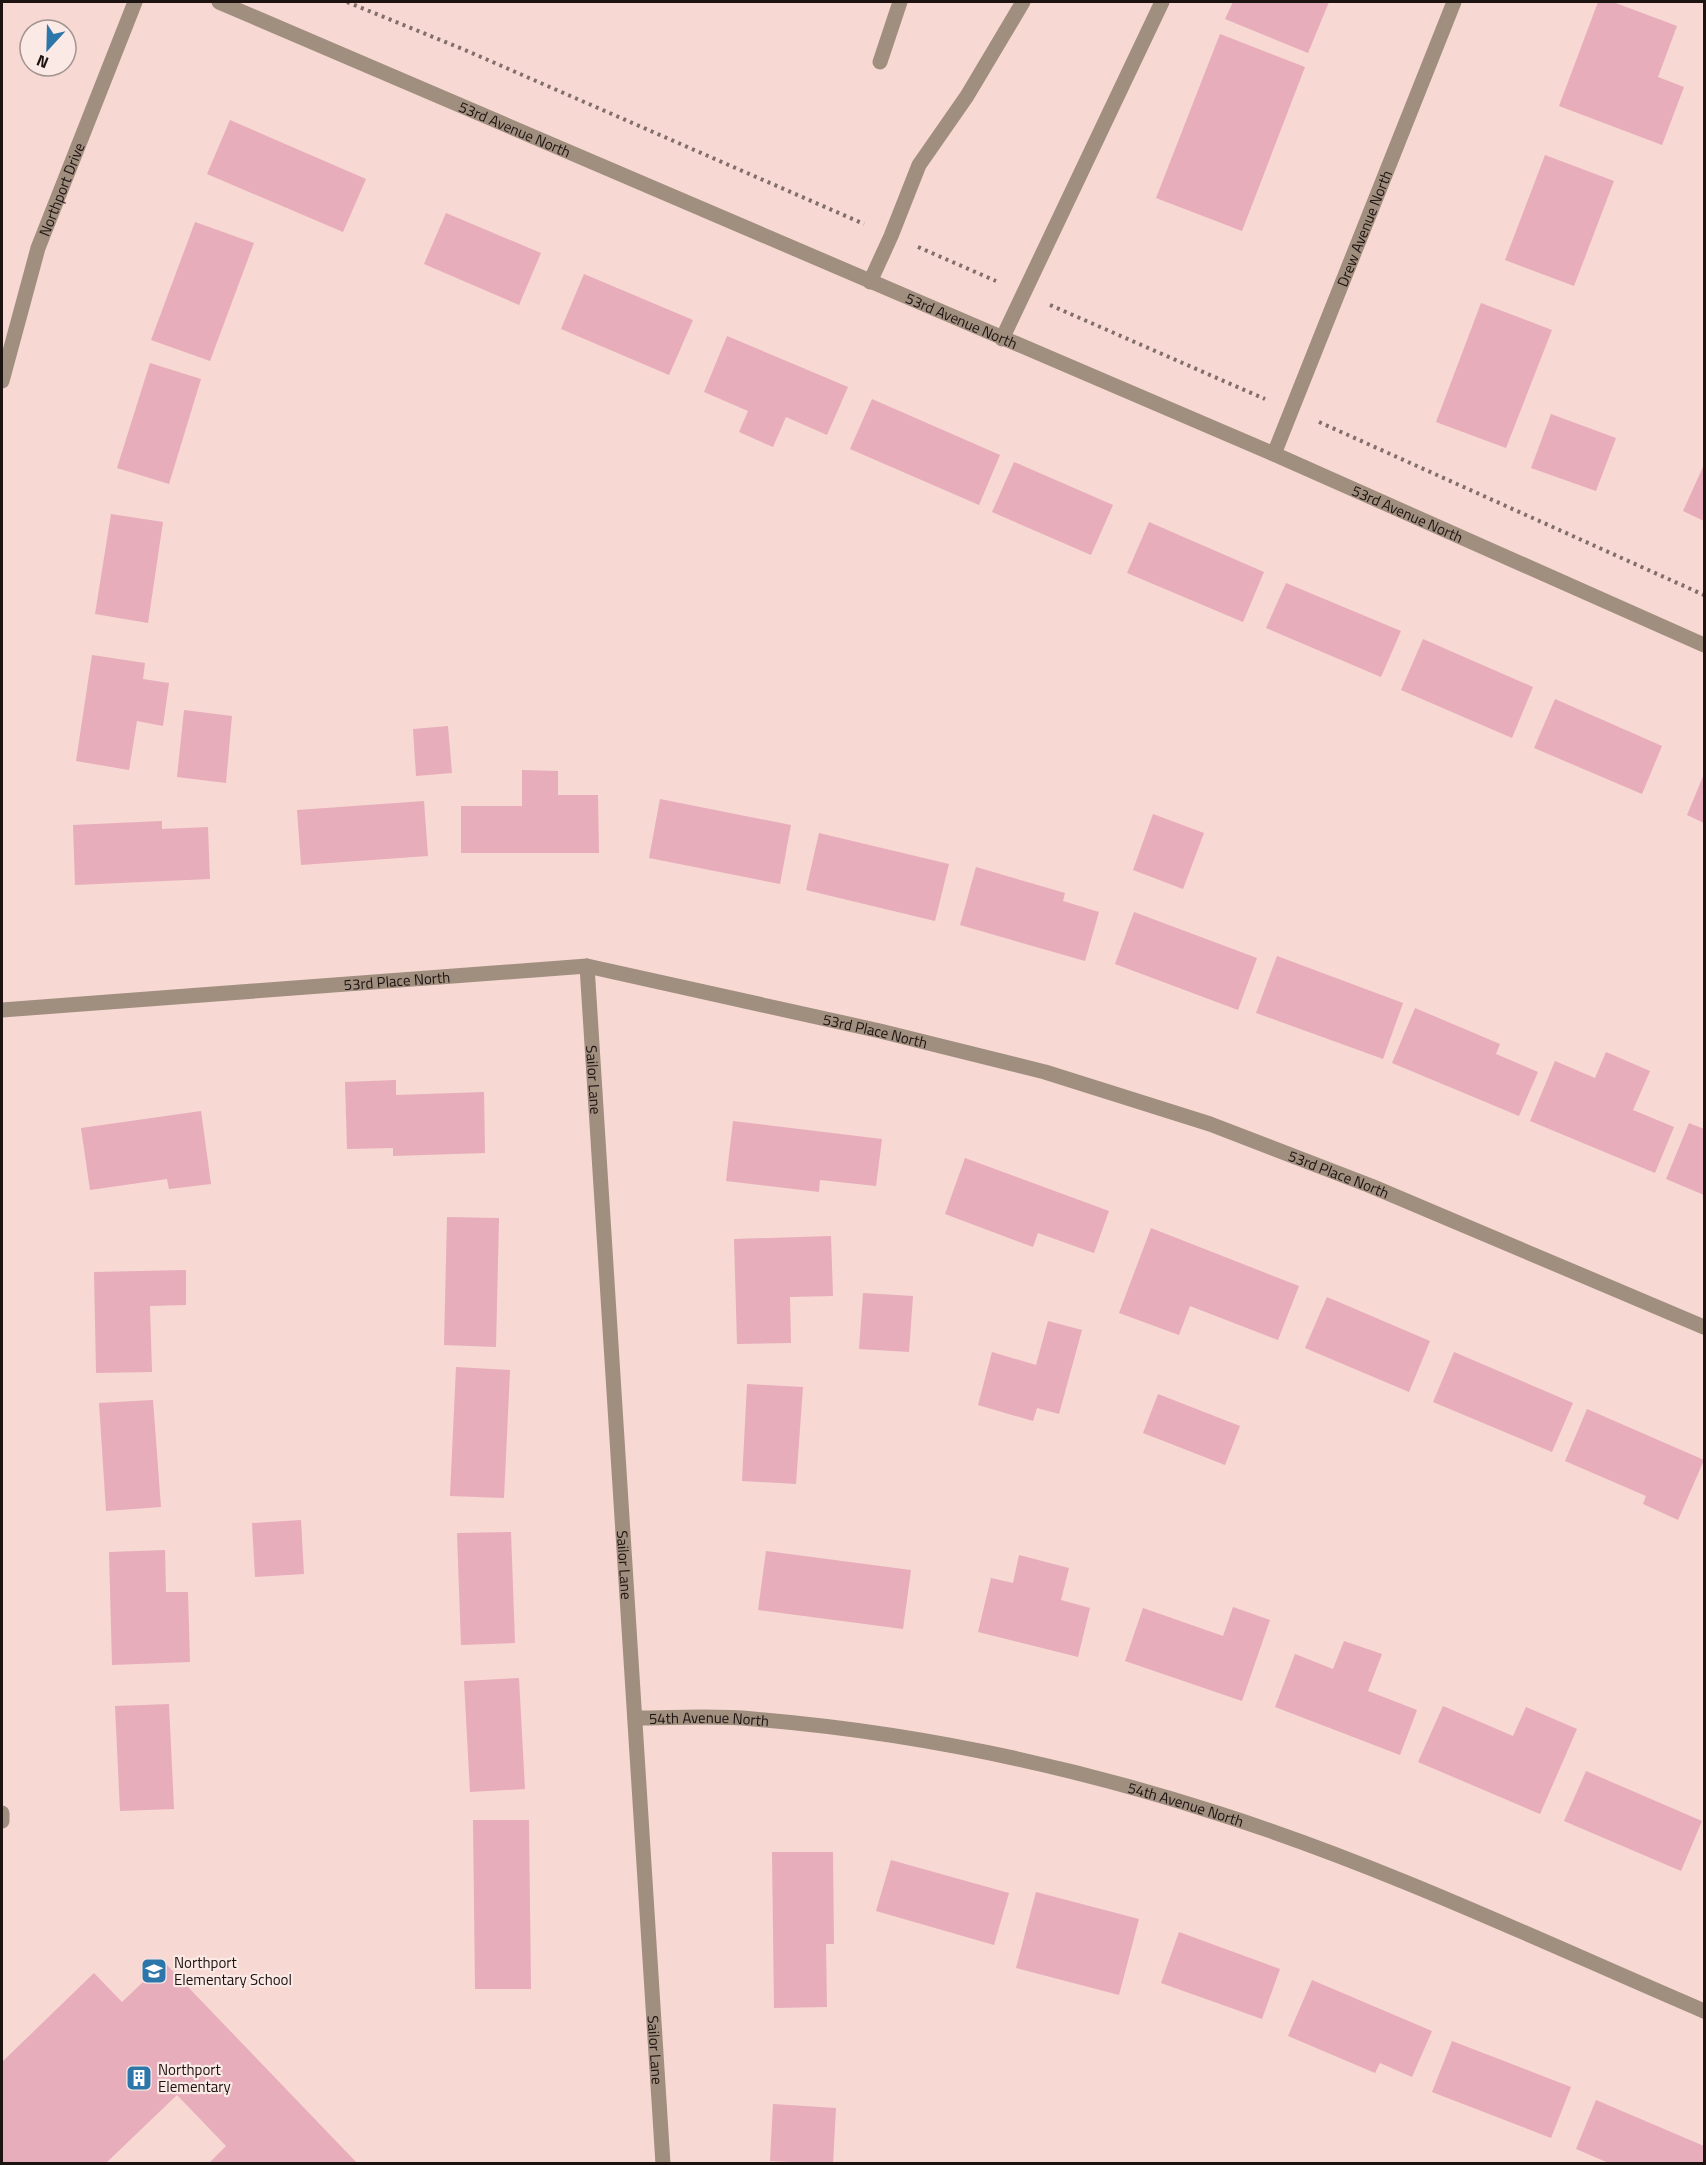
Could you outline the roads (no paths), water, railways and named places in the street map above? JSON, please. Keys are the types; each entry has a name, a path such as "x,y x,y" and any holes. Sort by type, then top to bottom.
{"street":[{"name":"Northport Drive","path":"2,381 38,248 107,66 135,2"},
{"name":"53rd Avenue North","path":"219,2 1274,454 1704,645"},
{"path":"880,62 900,2"},
{"path":"870,282 919,165 968,96 1023,2"},
{"path":"1002,339 1162,2"},
{"name":"Drew Avenue North","path":"1274,454 1454,2"},
{"name":"53rd Place North","path":"2,1010 587,966 880,1031 1045,1072 1210,1124 1371,1186 1704,1327"},
{"name":"Sailor Lane","path":"587,966 663,2163"},
{"name":"54th Avenue North","path":"635,1718 751,1719 909,1738 1066,1769 1221,1814 1369,1869 1704,2011"},
{"path":"2,1813 2,1821"}],"place":[{"name":"Northport Elementary School","path":"154,1971"},
{"name":"Northport Elementary","path":"139,2078"}]}
